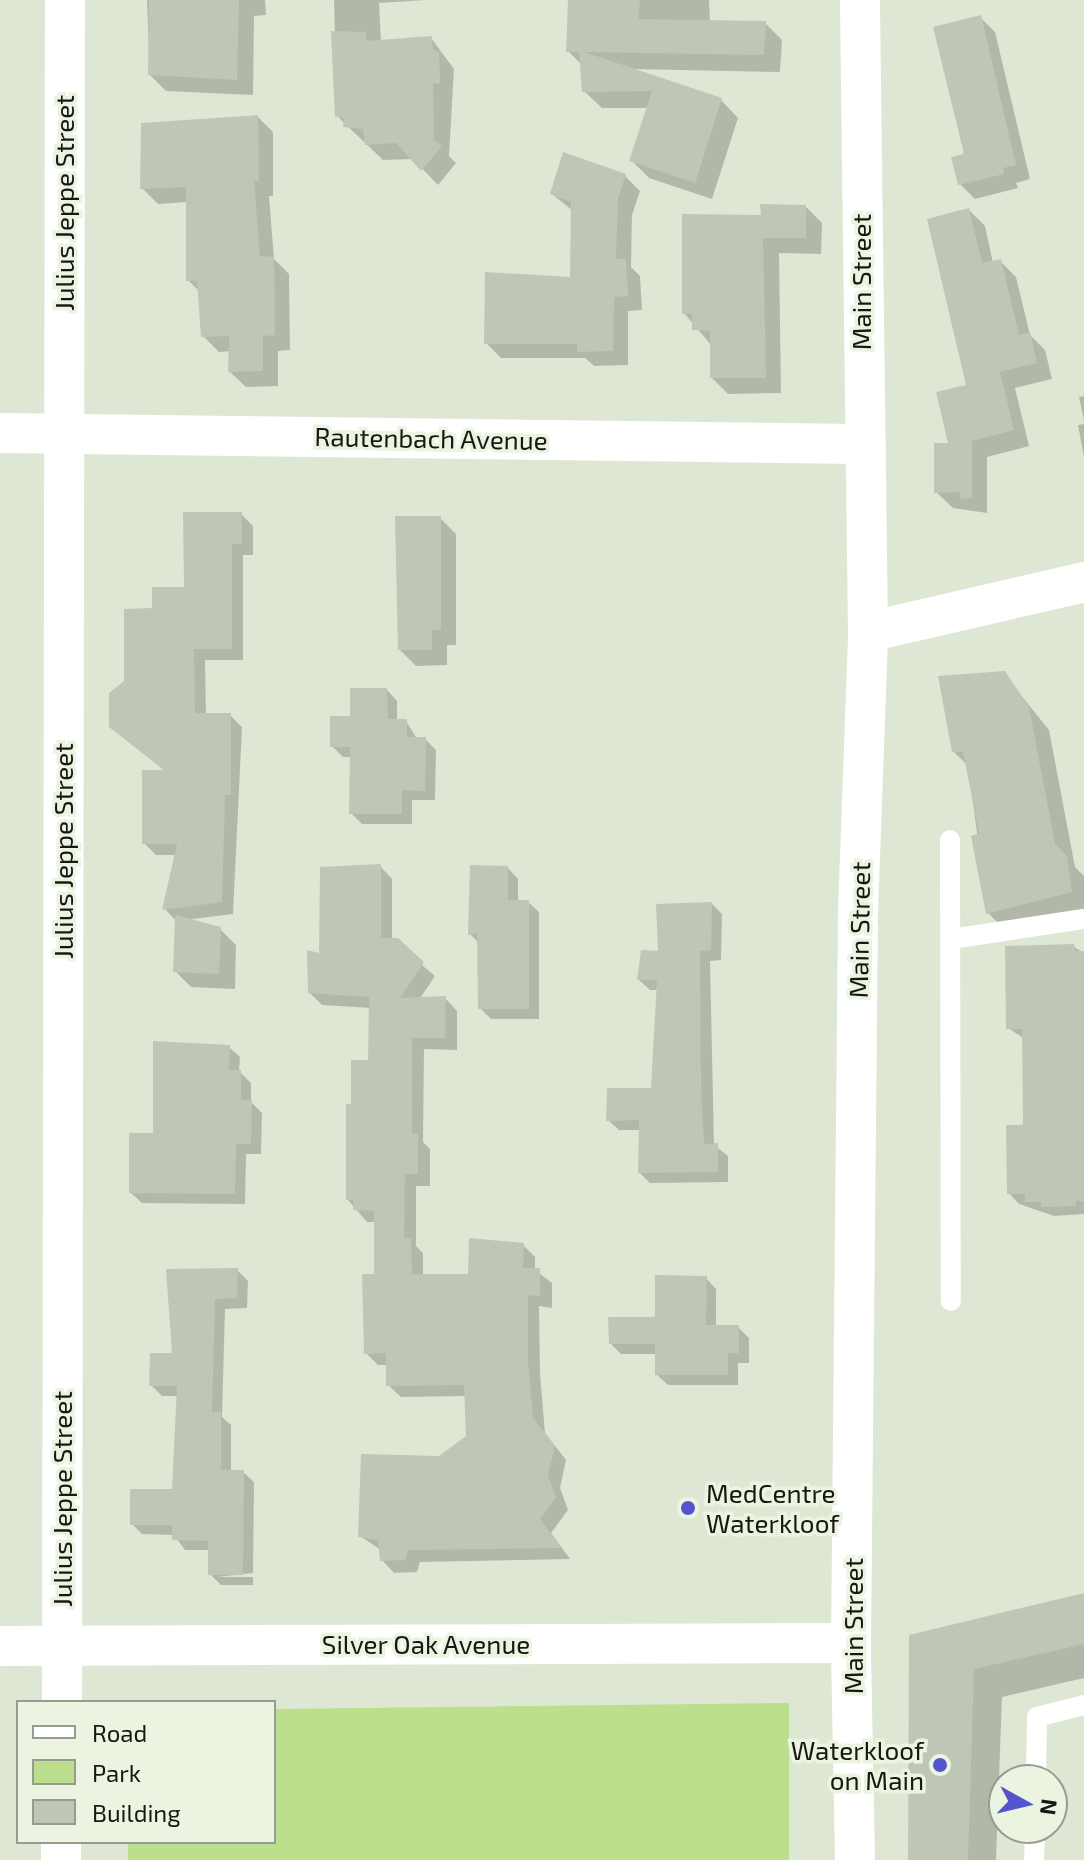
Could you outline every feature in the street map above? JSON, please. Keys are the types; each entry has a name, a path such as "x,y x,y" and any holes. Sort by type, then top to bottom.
{"street":[{"name":"Julius Jeppe Street","path":"62,1700 65,0"},
{"name":"Main Street","path":"855,1860 851,1643 858,911 868,632 862,444 860,0"},
{"name":"Rautenbach Avenue","path":"0,433 862,444"},
{"path":"868,632 1084,582"},
{"name":"Silver Oak Avenue","path":"0,1646 851,1643"}],"lane":[{"path":"950,840 951,1301"},
{"path":"951,939 1084,919"},
{"path":"1036,1764 1037,1717 1084,1705"}],"green space":[{"path":"789,1703 789,1860 128,1860 128,1844 276,1844 276,1709"}],"building":[{"path":"149,0 239,0 237,80 148,75"},
{"path":"568,0 640,0 638,19 766,21 764,55 584,52 722,98 695,183 629,161 652,91 582,92 579,52 566,52"},
{"path":"981,15 1016,165 1003,168 1004,174 958,185 951,157 964,154 933,27"},
{"path":"331,31 366,32 366,41 432,36 433,50 439,51 440,83 433,84 434,140 442,146 421,171 396,143 365,145 363,129 343,127 344,118 335,117"},
{"path":"258,115 259,181 254,181 260,256 274,257 275,335 263,336 263,371 228,372 229,336 201,337 197,281 186,281 186,187 140,189 141,123"},
{"path":"563,152 626,174 618,199 616,259 626,259 628,296 614,297 613,351 577,352 577,344 484,344 485,272 570,277 571,202 550,194"},
{"path":"760,204 806,205 806,238 763,238 766,378 710,378 710,331 692,330 692,314 682,314 682,214 761,215"},
{"path":"969,208 982,263 1001,259 1019,335 1030,332 1037,363 1000,372 1014,430 972,441 972,498 961,499 959,492 934,493 934,443 948,443 936,392 966,385 927,219"},
{"path":"183,512 242,512 242,544 232,544 232,649 194,649 195,713 231,713 231,795 225,795 222,902 162,910 177,844 142,844 142,770 164,770 109,727 109,693 124,681 124,609 152,608 152,587 184,587"},
{"path":"395,516 441,516 441,630 432,630 432,650 398,650"},
{"path":"1005,671 1029,707 1055,844 1067,856 1072,892 986,914 971,836 979,833 963,752 952,752 938,676"},
{"path":"350,688 387,688 388,719 407,719 407,737 426,737 425,791 402,790 402,814 349,814 350,747 330,747 330,716 350,716"},
{"path":"381,864 381,938 398,938 424,962 400,998 446,996 445,1038 412,1038 412,1134 418,1134 418,1174 405,1174 404,1238 411,1238 412,1274 468,1274 469,1238 524,1243 523,1268 540,1268 540,1296 528,1295 528,1361 533,1418 555,1446 548,1475 556,1497 540,1519 561,1548 408,1550 405,1560 380,1561 378,1540 358,1537 361,1454 439,1456 466,1436 464,1385 386,1386 386,1353 364,1354 362,1274 374,1274 374,1211 353,1210 353,1200 346,1200 346,1104 351,1104 351,1060 368,1060 369,997 308,993 307,950 319,953 320,867"},
{"path":"470,865 508,866 508,900 529,900 529,1009 478,1009 477,933 468,935"},
{"path":"712,902 711,950 700,951 701,1089 704,1144 718,1143 718,1172 638,1173 639,1120 606,1121 607,1088 651,1088 657,980 637,980 641,950 658,951 656,904"},
{"path":"175,915 221,927 219,974 173,972"},
{"path":"1074,944 1075,951 1084,951 1084,1201 1076,1201 1076,1206 1041,1207 1041,1202 1025,1202 1025,1194 1007,1194 1006,1125 1023,1125 1022,1029 1006,1029 1005,946"},
{"path":"153,1041 230,1045 229,1070 241,1070 241,1100 252,1100 251,1144 236,1144 235,1194 129,1193 129,1133 153,1133"},
{"path":"238,1268 237,1298 215,1299 212,1412 221,1412 221,1470 244,1470 243,1575 208,1575 208,1541 172,1540 172,1525 130,1525 130,1489 172,1489 177,1386 149,1386 150,1353 172,1353 166,1269"},
{"path":"655,1275 707,1276 706,1325 739,1325 739,1353 728,1353 728,1375 655,1375 655,1344 609,1344 608,1317 655,1317"},
{"name":"Waterkloof on Main","path":"1084,1593 1084,1644 974,1669 968,1860 908,1860 909,1635"}],"place":[{"name":"MedCentre Waterkloof","path":"688,1508"},
{"name":"Waterkloof on Main","path":"940,1765"}]}
